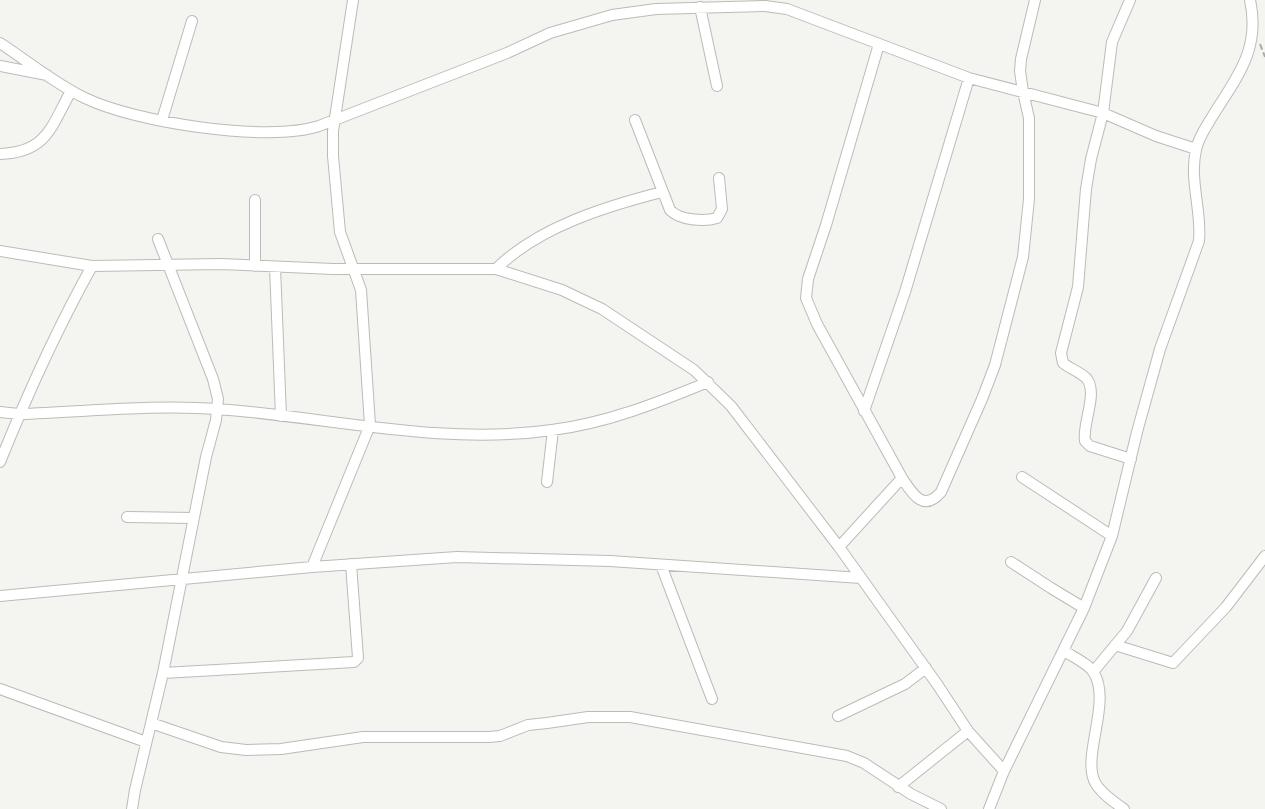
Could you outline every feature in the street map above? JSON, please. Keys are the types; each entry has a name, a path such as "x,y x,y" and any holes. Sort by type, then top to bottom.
{"street":[{"path":"312,567 370,425 362,303 355,269 344,244 338,222 333,156 335,119 353,0"},
{"path":"879,44 805,289 806,298 812,314 864,411 903,478 915,497 919,500 931,500 941,492 982,399 1019,273 1027,231 1029,199 1029,118 1021,80 1021,58 1035,0"},
{"path":"1130,0 1112,42 1103,113 1086,189 1078,287 1062,344 1061,359 1066,366 1083,375 1089,382 1090,395 1085,441 1090,446 1131,459"},
{"path":"989,809 1004,771 1084,608 1112,536 1161,349 1199,241 1195,181 1196,149 1206,127 1249,56 1254,31 1250,0"},
{"path":"0,43 71,91 112,110 211,127 265,131 304,130 567,27 631,12 764,3 788,5 879,44 969,78 1103,113 1148,134 1196,149"},
{"path":"700,7 717,86"},
{"path":"162,120 192,21"},
{"path":"0,66 50,75"},
{"path":"864,411 904,292 969,78"},
{"path":"0,154 27,150 43,140 71,91"},
{"path":"635,120 670,210 674,214 714,219 722,209 719,178"},
{"path":"496,269 506,258 524,246 579,219 614,205 663,192"},
{"path":"255,200 255,266"},
{"path":"132,809 218,409 213,379 158,239"},
{"path":"0,251 92,266 221,264 355,269 496,269 562,290 603,309 694,370 744,422 839,547 968,731 1004,771"},
{"path":"0,462 19,414 65,316 92,266"},
{"path":"275,267 281,416"},
{"path":"0,412 19,414 168,408 218,409 452,434 512,434 553,430 624,414 708,382"},
{"path":"547,482 553,430"},
{"path":"1022,477 1112,536"},
{"path":"839,547 903,478"},
{"path":"127,518 194,518"},
{"path":"1115,645 1168,663 1175,662 1226,607 1265,556"},
{"path":"0,596 312,567 474,557 661,565 861,578"},
{"path":"1011,562 1084,608"},
{"path":"163,673 354,662 358,658 351,564"},
{"path":"661,565 712,699"},
{"path":"1094,672 1137,615 1156,578"},
{"path":"1064,651 1094,672 1100,698 1092,776 1097,787 1124,809"},
{"path":"838,716 906,684 926,669"},
{"path":"0,689 146,742"},
{"path":"151,723 221,747 259,750 363,737 489,737 528,726 588,717 630,717 847,756 864,764 898,787 941,809"},
{"path":"898,787 968,731"}]}
